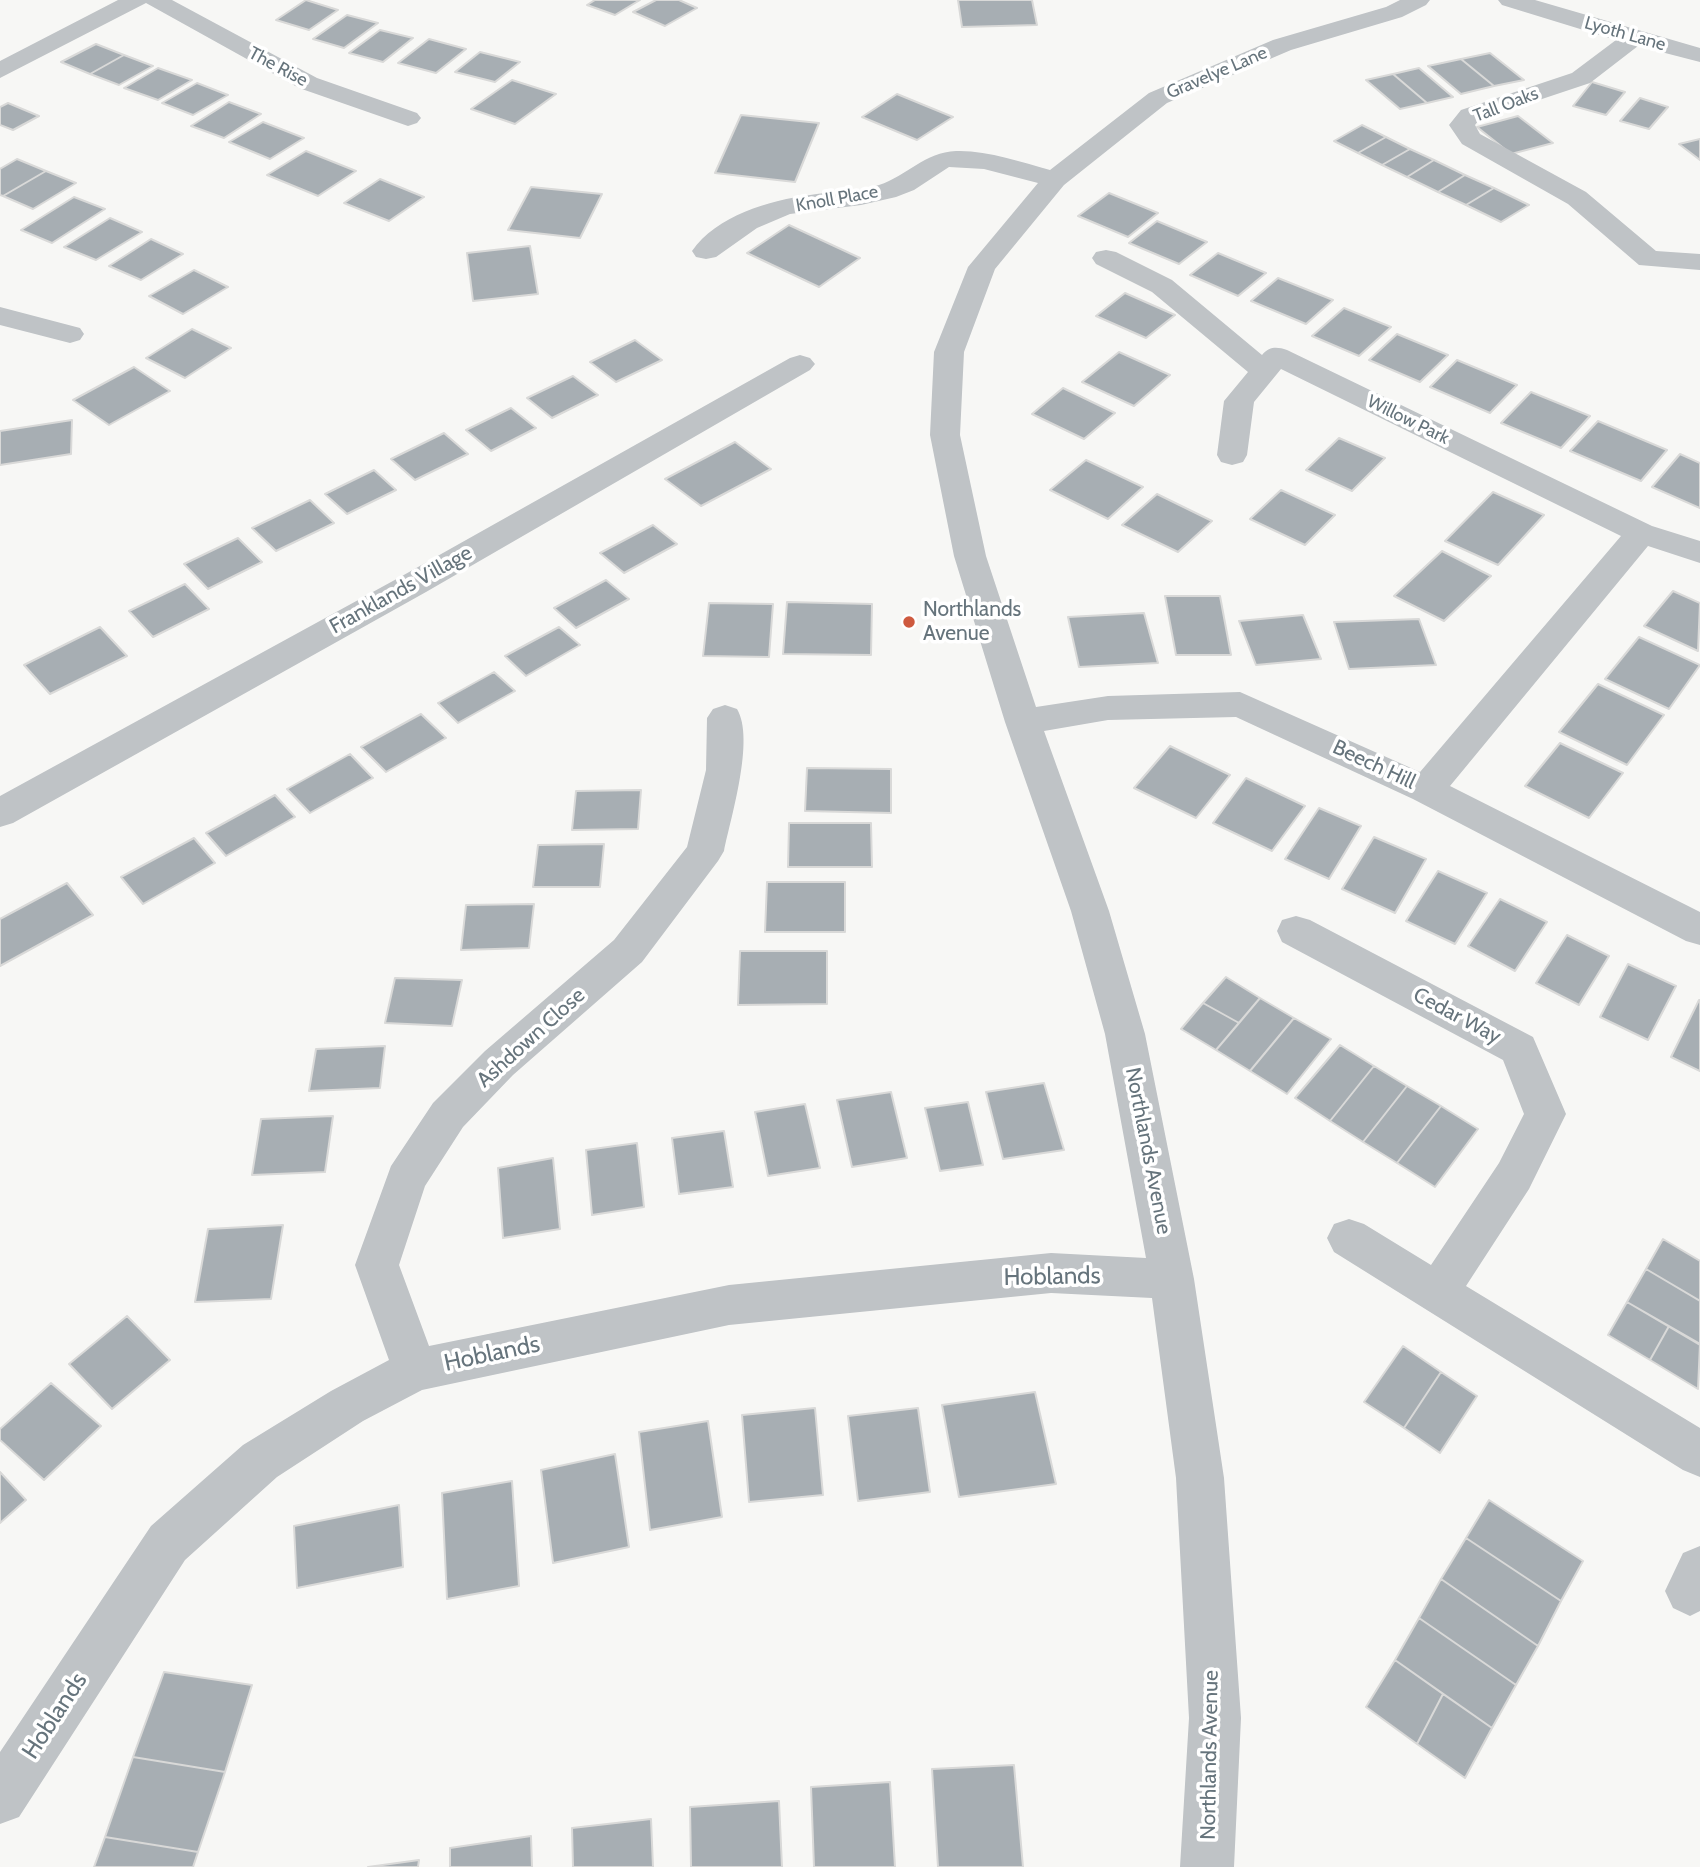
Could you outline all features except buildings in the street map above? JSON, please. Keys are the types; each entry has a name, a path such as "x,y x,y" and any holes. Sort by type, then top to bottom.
{"street":[{"path":"0,71 136,0"},
{"name":"The Rise","path":"155,0 308,83 408,118"},
{"name":"Gravelye Lane","path":"1049,187 1158,98 1282,45 1394,12 1418,0"},
{"name":"Lyoth Lane","path":"1510,0 1700,55"},
{"name":"Tall Oaks","path":"1634,38 1581,78 1469,116 1462,125 1471,139 1577,198 1649,259 1700,262"},
{"name":"Knoll Place","path":"706,251 727,233 760,215 796,205 853,199 900,187 946,159 987,162 1049,187"},
{"name":"Northlands Avenue","path":"1049,187 982,267 949,352 945,435 970,556 1023,722 1090,911 1125,1034 1172,1279 1200,1478 1215,1718 1207,1867"},
{"path":"1106,258 1162,286 1264,371 1239,401 1231,455"},
{"path":"0,316 70,334"},
{"name":"Willow Park","path":"1264,371 1277,356 1641,533 1700,552"},
{"name":"Franklands Village","path":"0,813 414,584 800,364"},
{"path":"1426,789 1641,533"},
{"name":"Beech Hill","path":"1023,722 1108,708 1240,704 1426,789 1700,930"},
{"name":"Ashdown Close","path":"415,1370 377,1265 406,1179 448,1115 499,1063 628,951 705,851 724,770 725,718"},
{"name":"Cedar Way","path":"1296,931 1519,1049 1545,1114 1514,1176 1437,1293"},
{"path":"1349,1238 1700,1454"},
{"name":"Hoblands","path":"0,1798 168,1543 260,1461 347,1406 415,1370 729,1305 1051,1273 1172,1279"}],"place":[{"name":"Northlands Avenue","path":"909,622"}]}
